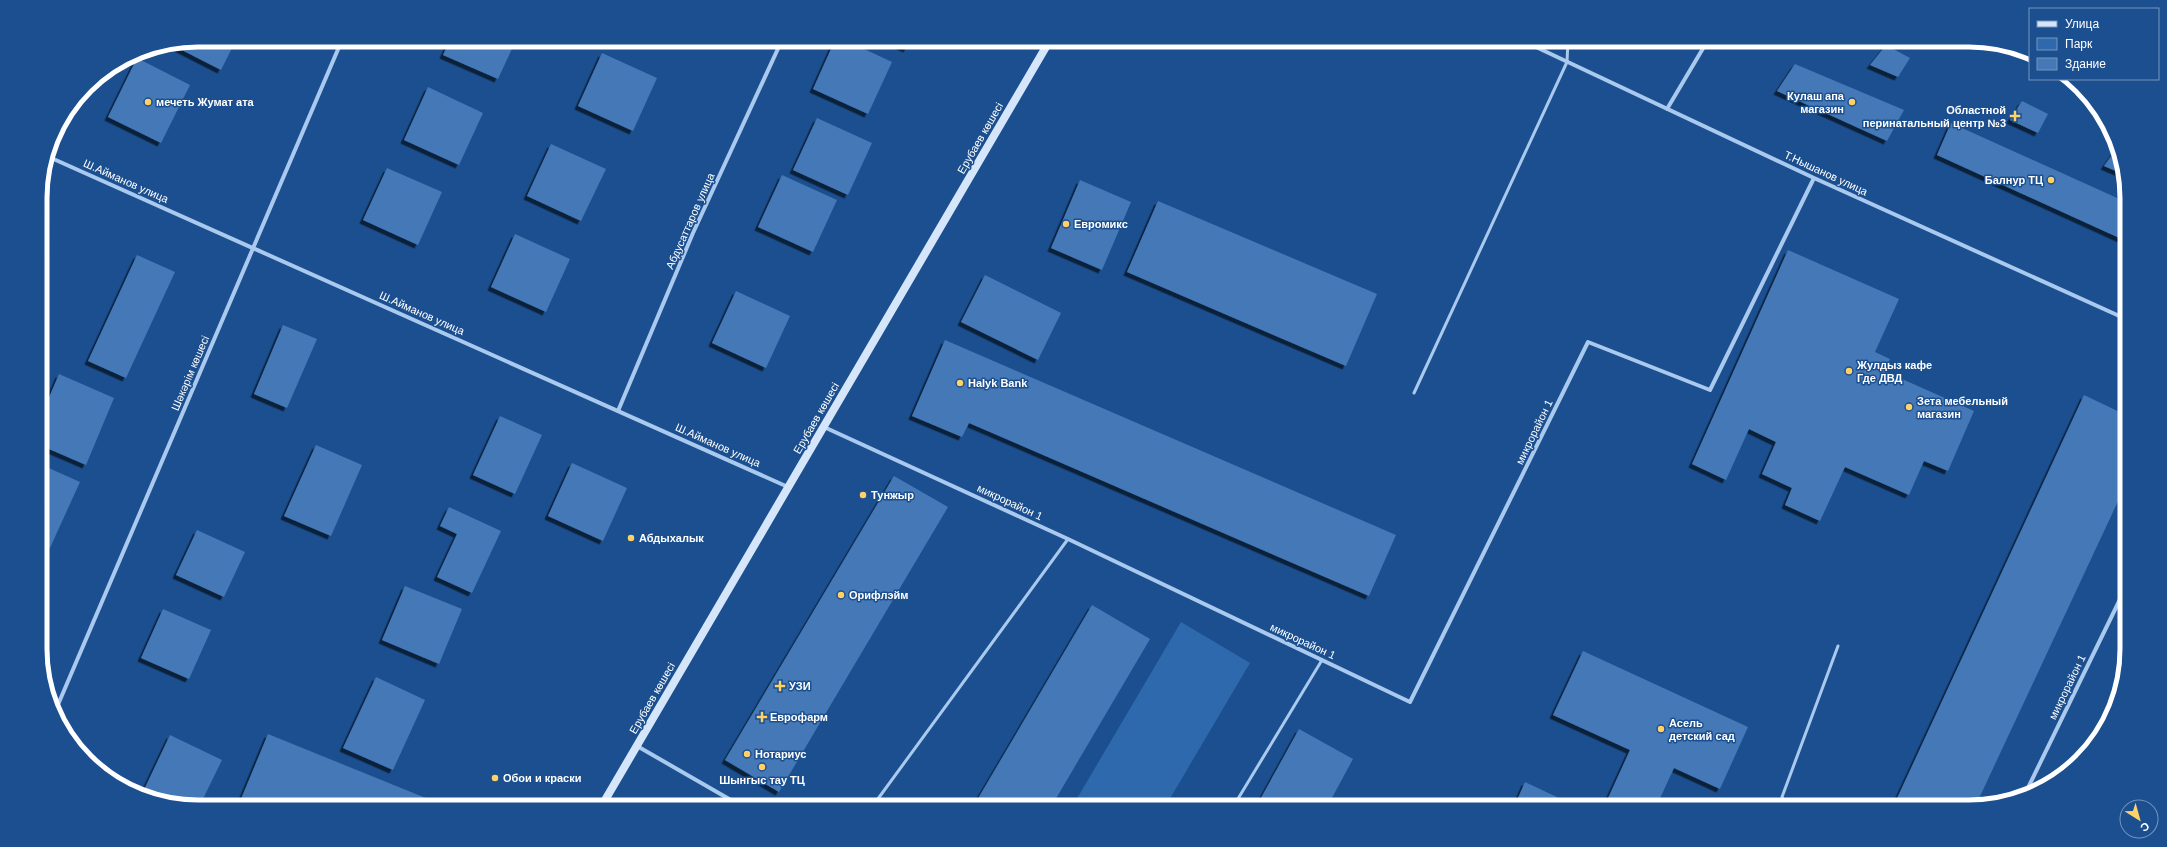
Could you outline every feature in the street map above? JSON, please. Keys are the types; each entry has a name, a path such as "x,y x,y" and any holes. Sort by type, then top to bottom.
{"main road":[{"name":"Ерубаев көшесі","path":"605,800 1046,47"}],"street":[{"name":"Шәкәрім көшесі","path":"58,706 339,47"},
{"name":"Абдусаттаров улица","path":"618,411 693,233 779,47"},
{"name":"Т.Нышанов улица","path":"1536,47 1814,178 2120,316"},
{"path":"1666,109 1704,47"},
{"name":"Ш.Айманов улица","path":"52,158 788,486"},
{"name":"микрорайон 1","path":"824,427 1068,539 1410,702 1588,342 1710,390 1814,178"},
{"name":"микрорайон 1","path":"2028,789 2120,599"},
{"path":"637,746 731,800"}],"lane":[{"path":"1414,393 1567,62 1568,47"},
{"path":"877,800 1068,539"},
{"path":"1784,800 1782,797 1838,646"},
{"path":"1236,800 1322,660"}],"green space":[{"path":"1181,622 1250,663 1169,800 1076,800"}],"building":[{"path":"232,47 221,70 178,48"},
{"path":"447,47 513,47 498,79 443,55"},
{"path":"832,47 860,47 892,62 868,114 813,89"},
{"path":"1884,47 1890,47 1910,58 1898,77 1870,65"},
{"path":"602,53 657,78 633,131 578,106"},
{"name":"мечеть Жумат ата","path":"139,59 190,85 161,143 108,117 136,60"},
{"path":"1795,64 1904,110 1887,141 1777,91"},
{"path":"428,87 483,113 459,165 404,140"},
{"path":"2022,101 2048,114 2038,133 2010,120"},
{"path":"817,118 872,143 848,195 793,170"},
{"path":"1951,123 2120,199 2120,238 1937,155"},
{"path":"551,144 606,169 581,221 527,196"},
{"path":"2113,153 2118,172 2104,166"},
{"path":"387,168 442,192 418,245 363,220"},
{"path":"782,175 837,200 813,252 758,227"},
{"path":"1080,180 1131,202 1102,270 1051,248"},
{"path":"1158,201 1377,294 1346,366 1127,272"},
{"path":"515,234 570,259 546,312 491,287"},
{"path":"1788,250 1899,299 1875,352 1890,359 1884,371 1974,411 1948,471 1924,461 1909,495 1845,467 1820,521 1785,505 1792,488 1762,474 1776,442 1749,429 1726,480 1692,464"},
{"path":"137,255 175,272 126,378 88,361"},
{"path":"985,275 1061,313 1038,360 961,322"},
{"path":"736,291 790,316 766,368 712,343"},
{"path":"283,325 317,339 287,408 254,394"},
{"path":"945,340 1396,535 1369,596 969,423 962,437 912,416"},
{"path":"59,374 114,398 86,465 47,448 47,402"},
{"path":"2084,395 2120,412 2120,497 1978,800 1896,800"},
{"path":"500,416 542,435 515,494 473,475"},
{"path":"316,445 362,465 331,536 284,516"},
{"path":"572,463 627,488 603,541 548,516"},
{"path":"47,467 80,482 47,554"},
{"path":"894,476 948,507 779,792 725,760"},
{"path":"449,507 501,531 472,593 437,577 457,534 440,526"},
{"path":"197,530 245,552 224,597 176,575"},
{"path":"405,586 462,609 439,664 382,640"},
{"path":"1092,605 1150,639 1055,800 977,800"},
{"path":"163,609 211,630 189,679 141,658"},
{"path":"1583,651 1748,727 1720,789 1674,768 1659,800 1607,800 1630,750 1553,715"},
{"path":"376,677 425,700 393,770 343,748"},
{"path":"1299,729 1353,759 1331,800 1260,800"},
{"path":"268,734 431,800 244,800 241,799"},
{"path":"170,735 222,760 202,800 178,799 144,790"},
{"path":"1525,782 1563,800 1517,800"}],"place":[{"name":"мечеть Жумат ата","path":"148,102"},
{"name":"Кулаш апа магазин","path":"1852,102"},
{"name":"Областной перинатальный центр №3","path":"2015,116"},
{"name":"Балнур ТЦ","path":"2051,180"},
{"name":"Евромикс","path":"1066,224"},
{"name":"Жулдыз кафе Где ДВД","path":"1849,371"},
{"name":"Halyk Bank","path":"960,383"},
{"name":"Зета мебельный магазин","path":"1909,407"},
{"name":"Тунжыр","path":"863,495"},
{"name":"Абдыхалык","path":"631,538"},
{"name":"Орифлэйм","path":"841,595"},
{"name":"УЗИ","path":"780,686"},
{"name":"Еврофарм","path":"762,717"},
{"name":"Асель детский сад","path":"1661,729"},
{"name":"Нотариус","path":"747,754"},
{"name":"Шынгыс тау ТЦ","path":"762,767"},
{"name":"Обои и краски","path":"495,778"}]}
